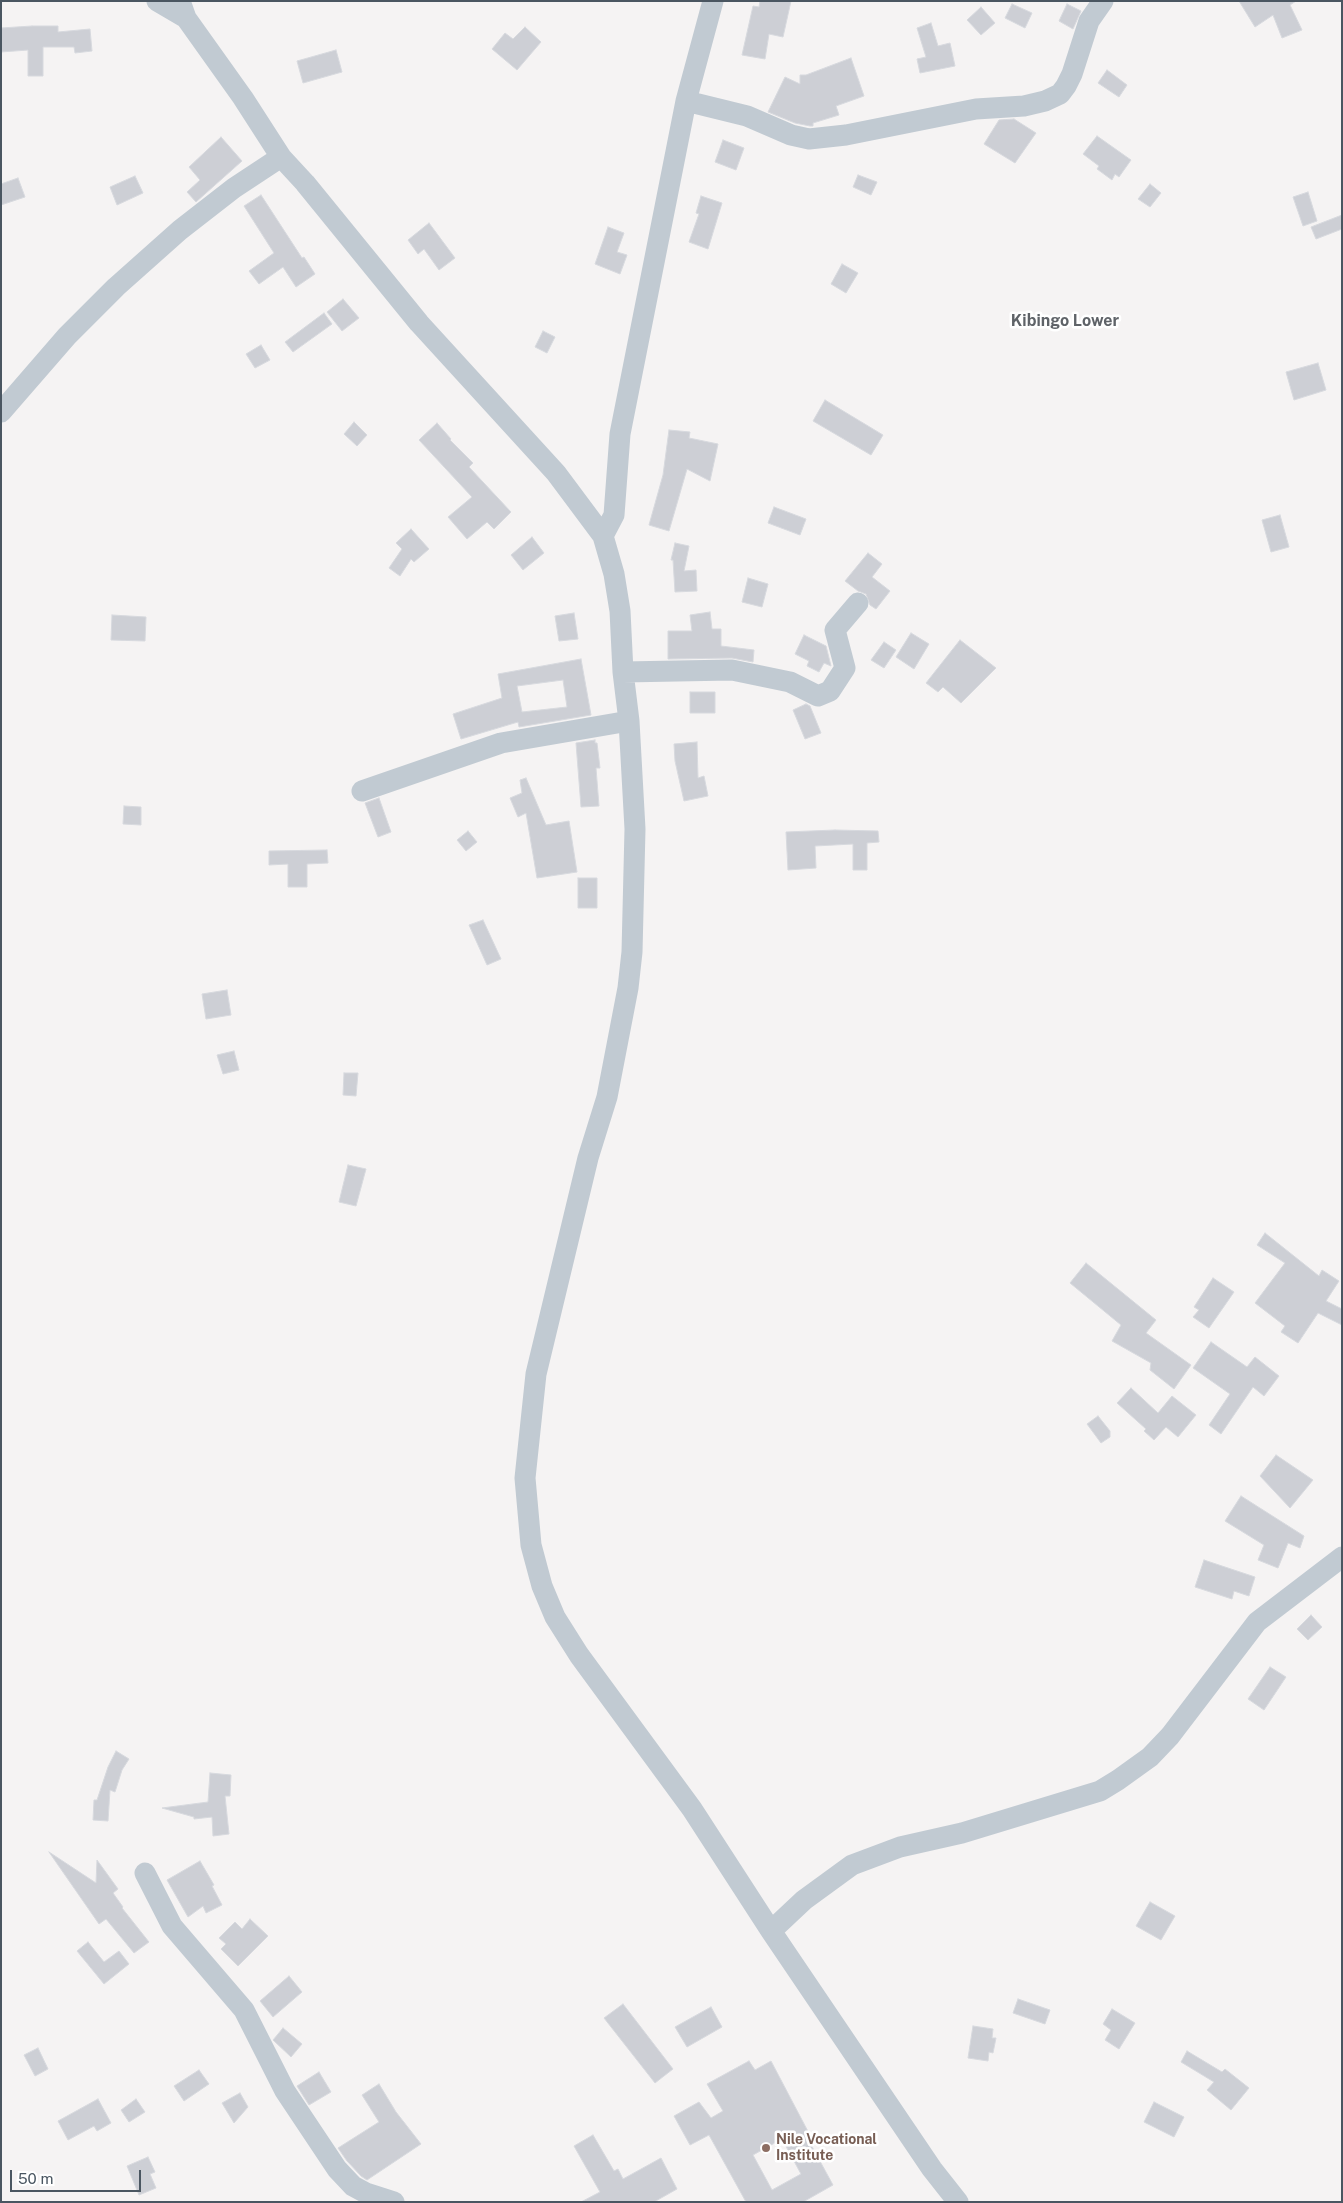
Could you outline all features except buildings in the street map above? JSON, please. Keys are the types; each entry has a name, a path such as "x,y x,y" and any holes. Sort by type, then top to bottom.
{"street":[{"path":"157,1 183,9 281,157 305,183 419,323 556,473 604,536 614,574 620,611 635,829 634,918 628,988 607,1097 588,1158 536,1374 525,1478 531,1545 542,1586 555,1617 579,1655 692,1809 771,1931 932,2169 958,2202"},
{"path":"604,536 614,515 620,434 686,100 712,1"},
{"path":"686,100 747,116 791,135 809,139 846,135 976,109 1024,106 1060,94 1072,74 1089,22 1103,1"},
{"path":"1,412 67,336 116,287 180,230 234,188 281,157"},
{"path":"623,672 732,670 790,682 818,696 830,691 845,668 835,630 858,603"},
{"path":"362,791 501,743 628,722"},
{"path":"771,1931 804,1900 852,1865 900,1847 962,1833 1100,1791 1118,1780 1150,1756 1170,1736 1257,1622 1342,1556"},
{"path":"145,1873 172,1926 244,2010 285,2091 337,2169 353,2186 366,2193 394,2202"}],"place":[{"name":"Nile Vocational Institute","path":"766,2148"}],"district":[{"name":"Kibingo Lower","path":"1065,321"}]}
